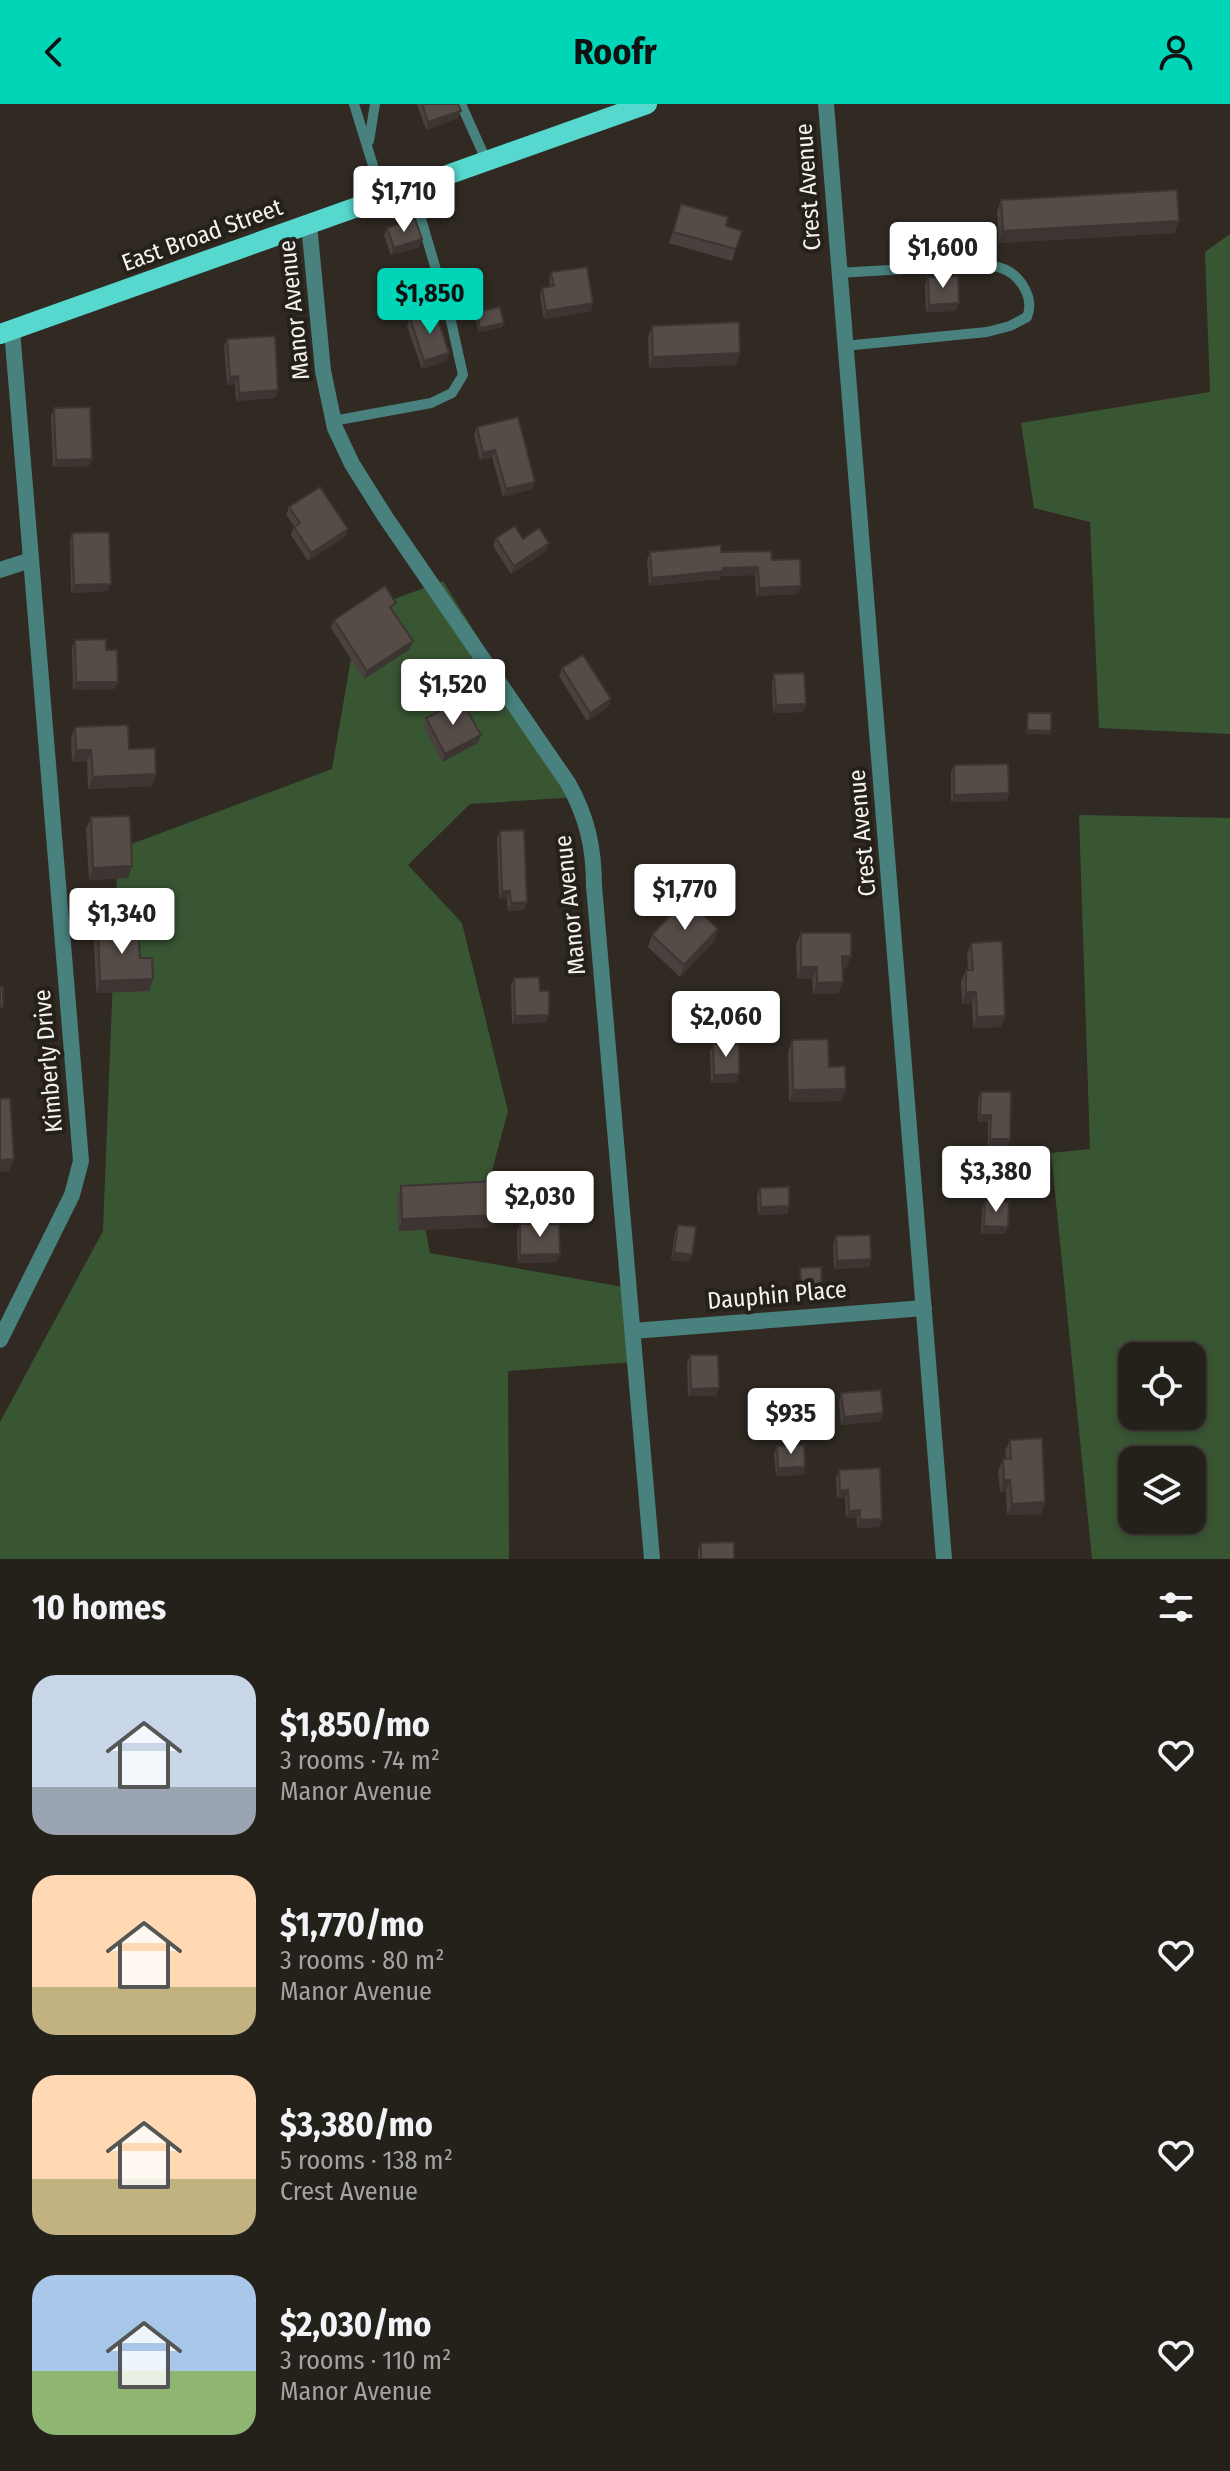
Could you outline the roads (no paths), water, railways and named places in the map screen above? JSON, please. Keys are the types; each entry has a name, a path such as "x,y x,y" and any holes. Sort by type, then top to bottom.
{"main road":[{"name":"East Broad Street","path":"6,332 647,104"}],"street":[{"name":"Crest Avenue","path":"826,104 944,1559"},
{"name":"Manor Avenue","path":"309,224 323,371 333,421 352,464 581,807 594,855 594,886 652,1559"},
{"name":"Kimberly Drive","path":"0,1340 72,1195 81,1161 31,560 6,332"},
{"path":"0,570 31,560"},
{"name":"Dauphin Place","path":"633,1331 924,1308"}],"lane":[{"path":"354,104 383,198"},
{"path":"368,147 375,104"},
{"path":"461,104 487,162"},
{"path":"333,421 431,403 452,393 463,375 451,321 412,188"},
{"path":"838,273 977,265 1000,267 1021,283 1030,302 1027,317 1010,326 987,332 844,346"}]}
